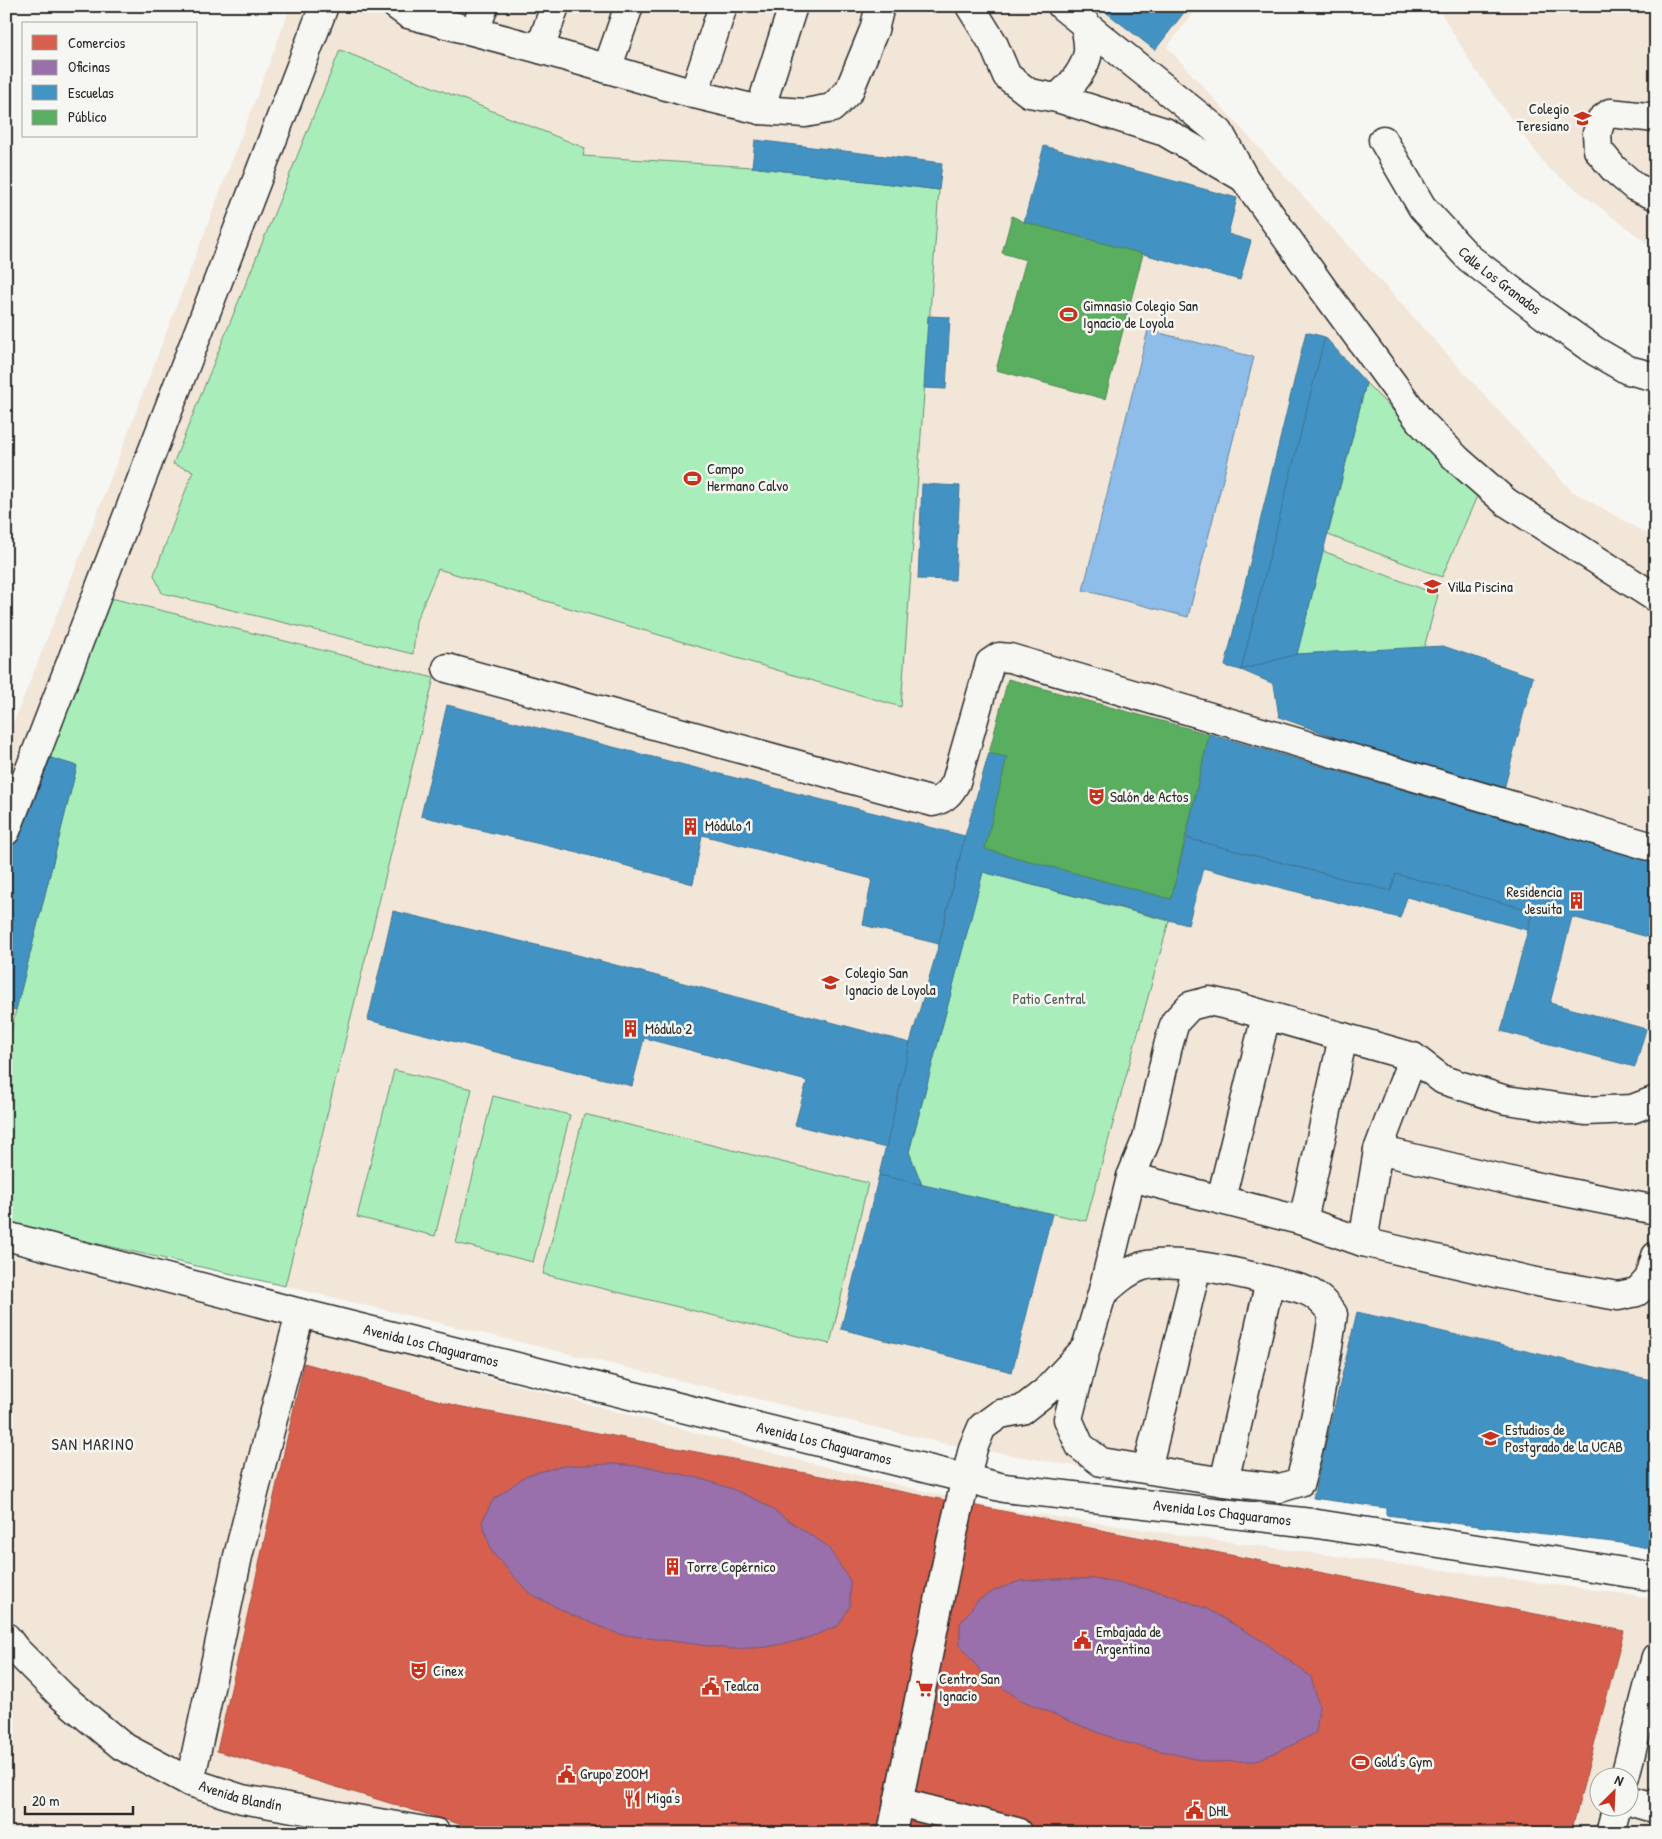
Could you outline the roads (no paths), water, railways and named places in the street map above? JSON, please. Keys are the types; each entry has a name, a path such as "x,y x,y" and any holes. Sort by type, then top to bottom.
{"street":[{"path":"6,831 324,6"},
{"path":"540,49 555,6"},
{"path":"608,69 629,6"},
{"path":"694,94 723,6"},
{"path":"760,110 793,6"},
{"path":"405,9 480,19 540,49 694,94 760,110 805,113 832,108 850,91 874,30 880,6"},
{"path":"970,6 992,43 1007,76 1029,93 1057,98 1164,132 1244,178"},
{"path":"1062,6 1219,132 1244,178 1323,289 1420,421 1458,460 1506,502 1656,598"},
{"path":"1057,98 1068,88 1084,67 1088,50 1085,23"},
{"path":"1656,118 1610,113 1601,120 1598,133 1598,150 1614,169 1635,187 1656,196"},
{"name":"Calle Los Granados","path":"1383,140 1422,207 1469,258 1595,351 1628,370 1656,377"},
{"path":"447,668 933,802 950,794 956,782 990,663 999,657 1010,658 1656,848"},
{"path":"1102,1294 1120,1278 1141,1267 1160,1263 1197,1266 1270,1281 1310,1292 1324,1302 1333,1314 1300,1482 1280,1488 1224,1482 1101,1462 1080,1446 1068,1419 1131,1177 1147,1138 1175,1022 1190,1006 1209,1001 1241,1008 1412,1057 1443,1080 1506,1100 1585,1111 1632,1109 1656,1100"},
{"path":"1221,1199 1266,1016"},
{"path":"1303,1221 1343,1037"},
{"path":"1363,1242 1378,1150 1412,1057"},
{"path":"1378,1150 1519,1183 1656,1210"},
{"path":"1131,1177 1303,1221 1363,1242 1531,1281 1618,1296 1637,1292 1649,1279 1656,1256"},
{"name":"Avenida Los Chaguaramos","path":"6,1236 300,1313 1004,1488 1311,1523 1656,1577"},
{"path":"1147,1469 1197,1266"},
{"path":"1224,1482 1270,1281"},
{"path":"190,1782 238,1556 300,1313"},
{"path":"892,1833 951,1542 973,1448 982,1427 1000,1414 1022,1410 1044,1392 1086,1348"},
{"name":"Avenida Blandín","path":"6,1637 16,1650 63,1697 122,1746 190,1782 242,1799 432,1832"},
{"path":"1628,1766 1656,1657"},
{"path":"898,1802 1017,1832"},
{"path":"1640,1804 1654,1808 1656,1803"},
{"path":"1610,1833 1614,1816"}],"water":[{"path":"1148,330 1254,357 1188,617 1083,590"}],"place":[{"name":"Colegio Teresiano","path":"1583,118"},
{"name":"Gimnasio Colegio San Ignacio de Loyola","path":"1069,315"},
{"name":"Campo Hermano Calvo","path":"693,478"},
{"name":"Villa Piscina","path":"1433,587"},
{"name":"Salón de Actos","path":"1096,797"},
{"name":"Módulo 1","path":"691,826"},
{"name":"Residencia Jesuita","path":"1576,901"},
{"name":"Colegio San Ignacio de Loyola","path":"831,982"},
{"name":"Módulo 2","path":"631,1029"},
{"name":"Estudios de Postgrado de la UCAB","path":"1491,1439"},
{"name":"Torre Copérnico","path":"673,1567"},
{"name":"Embajada de Argentina","path":"1082,1641"},
{"name":"Cinex","path":"419,1671"},
{"name":"Tealca","path":"710,1686"},
{"name":"Centro San Ignacio","path":"925,1688"},
{"name":"Gold's Gym","path":"1360,1762"},
{"name":"Grupo ZOOM","path":"566,1774"},
{"name":"Miga's","path":"633,1798"},
{"name":"DHL","path":"1195,1811"}],"district":[{"name":"SAN MARINO","path":"93,1444"}],"park label":[{"name":"Patio Central","path":"1049,999"}]}
